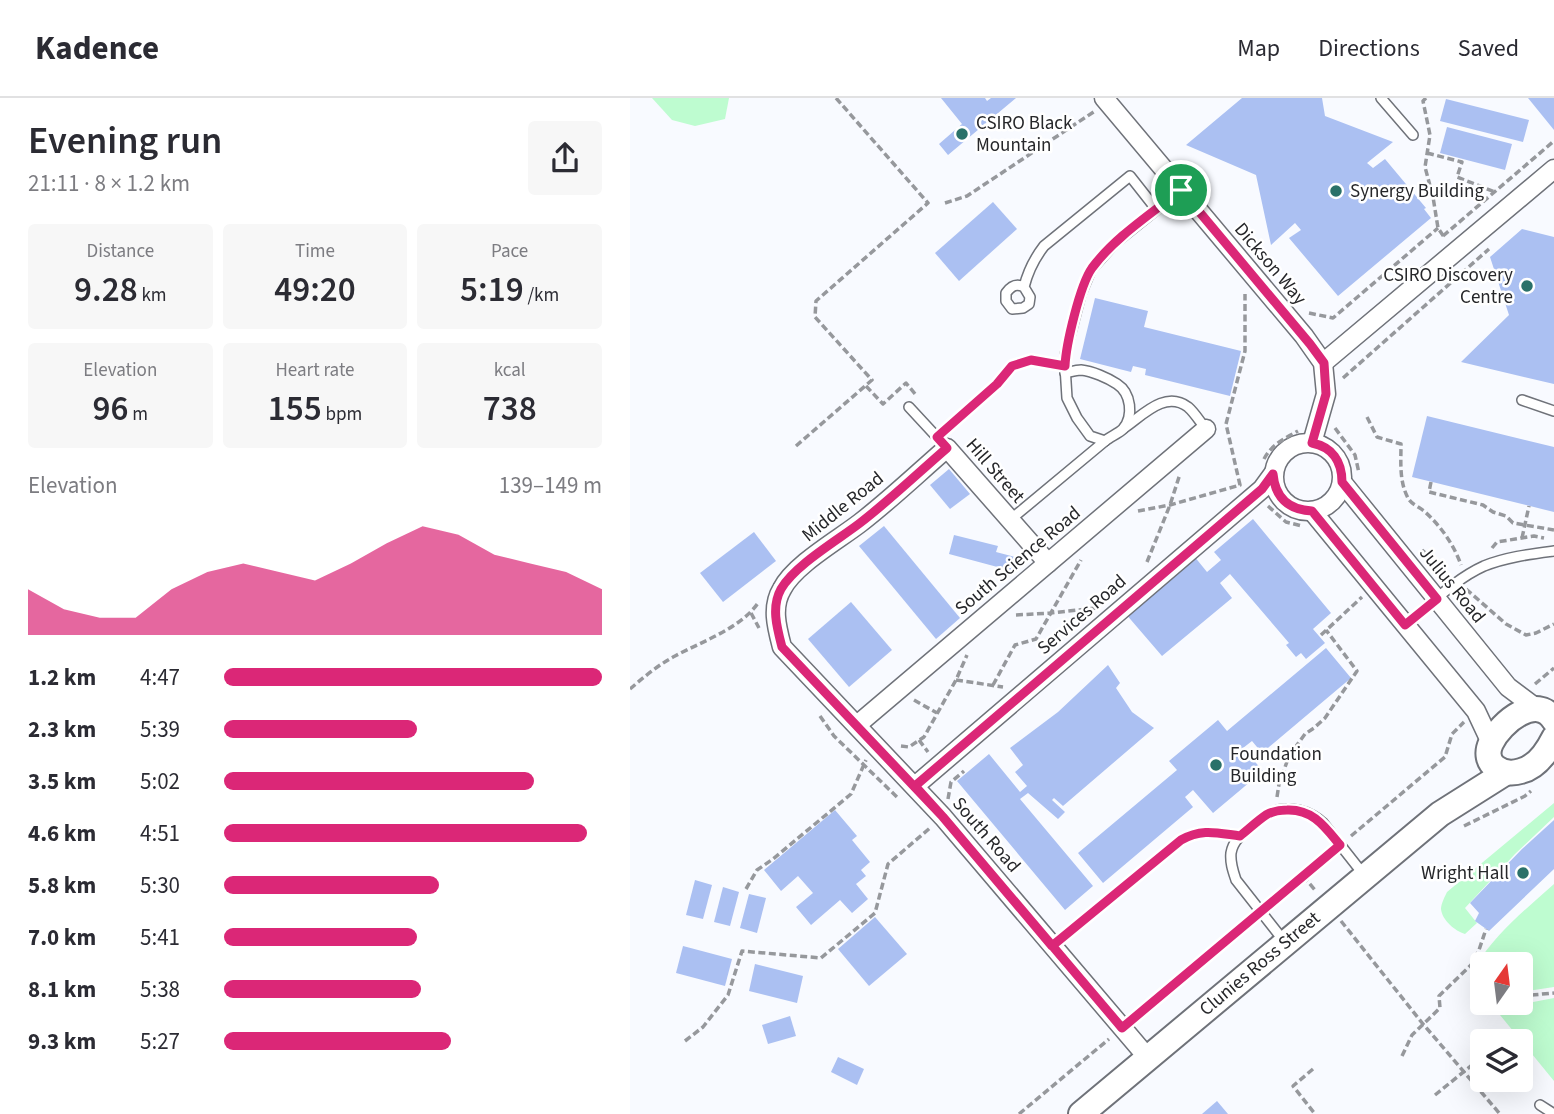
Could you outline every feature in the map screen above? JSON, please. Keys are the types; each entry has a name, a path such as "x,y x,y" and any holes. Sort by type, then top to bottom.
{"street":[{"name":"Dickson Way","path":"1100,104 1181,190 1324,363"},
{"path":"1307,436 1329,449 1340,464 1342,472 1339,492 1323,508 1312,511 1292,507 1284,501 1268,468 1290,447 1307,436 1326,394 1324,363 1554,169"},
{"name":"South Science Road","path":"857,725 1206,429"},
{"name":"Hill Street","path":"942,443 1048,564"},
{"name":"Middle Road","path":"776,606 780,591 789,578 863,521 942,443"},
{"name":"Services Road","path":"915,786 1262,489 1268,468"},
{"name":"Julius Road","path":"1342,482 1508,687 1543,705"},
{"path":"1312,511 1476,711 1490,747 1490,761 1495,768 1505,773"},
{"name":"South Road","path":"776,606 782,647 943,817 1148,1058"},
{"name":"Clunies Ross Street","path":"1440,814 1502,728 1530,709 1543,705"},
{"name":"Clunies Ross Street","path":"1081,1114 1440,814 1505,773 1522,771 1539,761 1554,738"}],"lane":[{"path":"1381,98 1413,135"},
{"path":"1024,287 1031,265 1044,246 1130,176 1156,209"},
{"path":"1105,440 1090,436 1067,398 1065,355 1081,294 1091,270 1115,243 1181,190"},
{"path":"1065,370 1096,374 1119,384 1130,408 1129,418 1123,429"},
{"path":"1010,520 1105,440 1162,402 1177,400 1189,408 1206,429"},
{"path":"1522,400 1554,411"},
{"name":"Hill Street","path":"909,407 942,443"},
{"path":"1405,625 1458,582 1483,567 1501,560 1554,551"},
{"path":"1286,943 1236,880 1231,855 1240,836 1275,811 1296,810 1315,816 1365,876"},
{"path":"1540,1105 1554,1114"}],"path":[{"path":"796,446 872,380 815,317 816,301 928,203 836,98"},
{"path":"1309,313 1333,318 1438,228 1425,167 1430,135 1423,99"},
{"path":"946,204 967,196 1100,104"},
{"path":"1443,236 1554,141"},
{"path":"1427,153 1462,162 1457,177 1494,192"},
{"path":"1340,381 1495,244"},
{"path":"1131,513 1240,485 1226,424 1245,351 1245,286"},
{"path":"942,443 1012,366 1031,360 1065,370"},
{"path":"865,386 883,404 906,383"},
{"path":"1367,417 1377,437 1401,444 1400,474 1408,500 1425,512 1444,533 1457,552 1462,566"},
{"path":"1331,423 1355,455 1360,480"},
{"path":"1268,468 1266,454 1274,445 1307,436"},
{"path":"1144,569 1192,441"},
{"path":"1431,482 1429,492 1483,505 1506,516 1513,523 1554,530"},
{"path":"1522,538 1529,506"},
{"path":"1418,546 1506,624 1526,635 1554,624"},
{"path":"993,685 1015,645 1036,639 1085,552"},
{"path":"986,616 1102,607"},
{"path":"1275,811 1279,784 1289,756 1305,734 1325,718 1357,671 1326,630"},
{"path":"746,888 757,870 774,859 851,794 874,743 909,747 924,737 971,647"},
{"path":"1543,705 1554,668"},
{"path":"956,680 1026,690"},
{"path":"923,705 937,713"},
{"path":"1019,1114 1445,757 1452,734 1458,727"},
{"path":"1465,826 1525,796 1535,788"},
{"path":"685,1041 703,1027 728,995 742,951 821,958 875,912 888,864 943,817"},
{"path":"1052,946 1181,840 1198,832 1240,836"},
{"path":"1303,876 1320,895"},
{"path":"1343,923 1423,1024 1500,1114"},
{"path":"1478,952 1486,929"},
{"path":"1402,1056 1412,1035 1440,1007 1439,996 1470,966"},
{"path":"1533,995 1554,993"},
{"path":"1436,1095 1470,1067"},
{"path":"1313,1069 1293,1086 1315,1114"}],"green space":[{"path":"652,98 729,98 725,119 695,126 672,120"},
{"path":"1554,803 1554,817 1465,908 1477,923 1465,934 1453,928 1446,921 1441,909 1447,892"},
{"path":"1554,884 1554,987 1533,990 1533,952 1485,952 1512,922"},
{"path":"1554,998 1554,1081 1533,1055 1533,1029 1511,1029 1500,1015 1533,1015 1533,1002"}],"building":[{"name":"CSIRO Black Mountain","path":"941,98 985,98 987,101 991,98 1016,98 948,155 939,144 962,124"},
{"name":"Synergy Building","path":"1242,98 1322,98 1325,116 1393,142 1367,163 1373,168 1385,159 1426,208 1424,209 1431,218 1338,296 1289,238 1301,230 1295,223 1271,245 1256,175 1186,145"},
{"path":"1528,98 1554,98 1554,130"},
{"path":"1446,99 1529,120 1523,142 1440,121"},
{"path":"1447,127 1512,144 1505,170 1440,153"},
{"path":"993,202 1017,229 959,281 935,253"},
{"name":"CSIRO Discovery Centre","path":"1522,229 1554,237 1554,384 1461,362 1509,315 1490,257"},
{"path":"1095,298 1148,311 1144,327 1241,351 1230,396 1145,375 1146,369 1133,366 1131,372 1080,359"},
{"path":"1427,416 1554,447 1554,512 1412,477"},
{"path":"949,469 970,494 950,509 930,485"},
{"path":"1253,519 1331,613 1313,629 1325,643 1306,659 1301,653 1296,657 1286,645 1289,643 1230,574 1220,583 1232,598 1162,656 1125,613 1194,556 1207,572 1221,560 1214,552"},
{"path":"884,526 960,618 936,639 859,546"},
{"path":"754,532 776,561 723,602 700,573"},
{"path":"954,535 998,546 996,552 1019,558 1016,572 949,554"},
{"path":"851,602 892,650 849,687 808,639"},
{"name":"Foundation Building","path":"1326,648 1351,678 1262,753 1252,741 1243,748 1263,771 1213,813 1193,790 1185,797 1193,807 1103,883 1078,853 1177,770 1169,761 1218,720 1227,731"},
{"path":"1108,665 1120,683 1116,688 1132,712 1154,728 1063,806 1054,798 1052,800 1065,812 1058,819 1028,793 1020,799 1093,886 1065,910 957,781 989,754 1020,792 1027,786 1015,772 1023,765 1010,748 1058,712"},
{"path":"835,810 857,836 852,840 870,862 861,870 866,876 856,884 868,899 852,913 840,900 811,925 796,907 813,893 798,876 781,891 764,870"},
{"name":"Wright Hall","path":"1554,820 1554,869 1489,931 1475,921 1479,913 1470,903"},
{"path":"695,880 712,885 703,919 686,915"},
{"path":"723,887 739,892 730,926 714,922"},
{"path":"749,894 766,898 757,933 740,928"},
{"path":"875,917 907,954 869,986 838,949"},
{"path":"683,946 732,959 725,986 676,973"},
{"path":"755,964 803,976 797,1003 749,991"},
{"path":"790,1016 796,1036 768,1044 762,1025"},
{"path":"838,1057 864,1069 857,1085 831,1072"},
{"path":"1217,1101 1228,1114 1202,1114"}],"place":[{"name":"CSIRO Black Mountain","path":"962,134"},
{"name":"Synergy Building","path":"1336,191"},
{"name":"CSIRO Discovery Centre","path":"1527,286"},
{"name":"Foundation Building","path":"1216,765"},
{"name":"Wright Hall","path":"1523,873"}],"route":[{"path":"1181,190 1115,243 1091,270 1081,294 1065,355 1065,366 1031,360 1008,369 997,384 937,437 947,448 863,521 789,578 780,591 776,606 782,647 943,817 1052,946 1181,840 1190,835 1207,832 1240,836 1266,815 1286,810 1306,812 1323,823 1340,845 1122,1028 943,817 915,786 1262,489 1273,474 1274,484 1284,501 1292,507 1312,511 1405,625 1437,599 1342,482 1340,464 1335,456 1329,449 1312,443 1326,394 1324,363 1181,190"}]}
